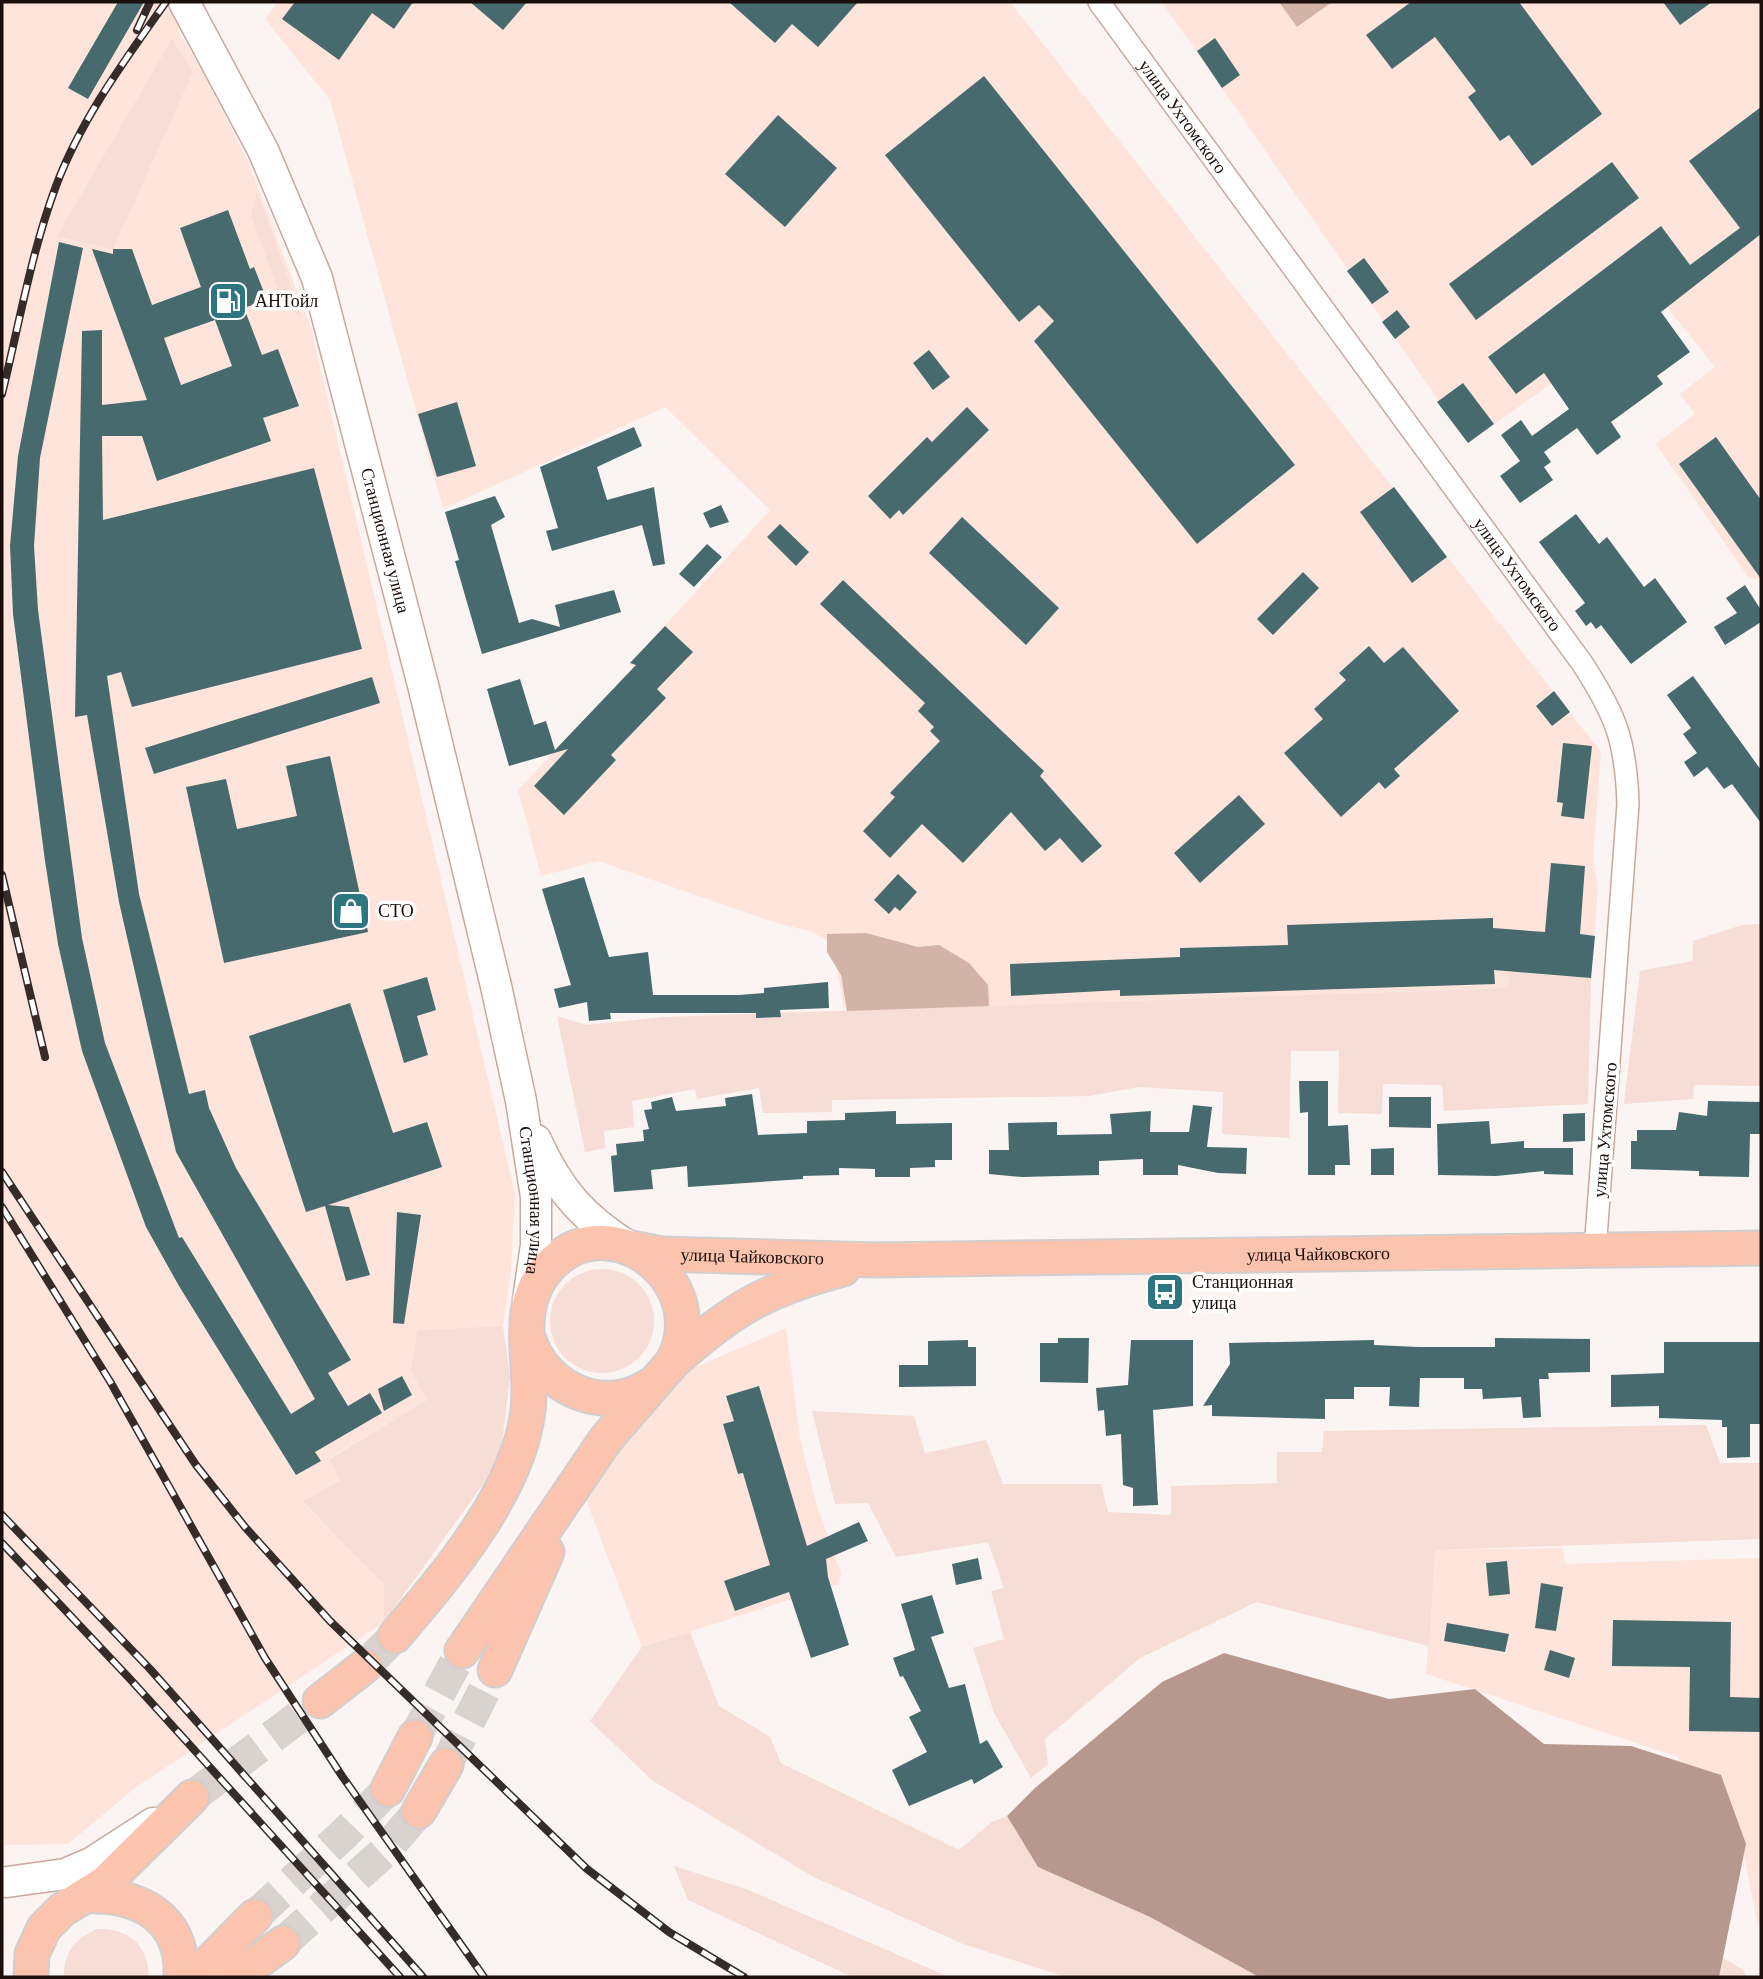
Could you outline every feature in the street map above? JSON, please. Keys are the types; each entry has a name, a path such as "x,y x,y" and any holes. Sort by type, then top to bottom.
{"main road":[{"name":"Станционная улица","path":"184,2 264,150 317,278 426,694 521,1101 536,1197 536,1245 527,1313"},
{"name":"Станционная улица","path":"521,1101 544,1158 568,1197 602,1230 631,1248"},
{"path":"395,1636 466,1544 507,1477 528,1412 527,1313 535,1285 557,1259 594,1245 631,1248 659,1268 677,1293 683,1311 680,1349 663,1373 606,1438 462,1651"},
{"name":"улица Чайковского","path":"631,1248 661,1254 876,1260 1761,1248"},
{"name":"улица Чайковского","path":"663,1373 716,1323 748,1303 814,1276 876,1260"},
{"path":"527,1313 533,1350 543,1367 558,1382 572,1390 592,1398 612,1400 635,1395 663,1373"},
{"path":"495,1670 579,1479"},
{"path":"320,1700 365,1666"},
{"path":"388,1789 415,1737"},
{"path":"419,1811 446,1765"},
{"path":"4,1881 65,1874 91,1863 192,1797"},
{"path":"31,1977 32,1954 44,1928 62,1910 105,1883 192,1797"},
{"path":"4,1881 85,1896 128,1898 148,1908 164,1922 176,1941 181,1977"},
{"path":"195,1977 255,1916"},
{"path":"237,1977 283,1943"}],"street":[{"name":"улица Ухтомского","path":"1099,2 1583,663 1616,722 1627,759 1628,804 1595,1251"}],"shaded area":[{"path":"2,2 176,2 185,18 177,30 201,69 248,162 311,328 515,1194 511,1270 503,1326 418,1330 417,1345 427,1400 329,1458 341,1480 304,1501 384,1585 384,1622 135,1788 68,1844 2,1845"},
{"path":"278,2 1010,2 1601,752 1593,858 1598,887 1591,978 1509,972 1508,988 847,1011 832,943 810,931 776,923 598,861 541,876 518,790 633,668 630,664 770,510 665,407 443,509 330,100 265,19"},
{"path":"1162,2 1761,2 1761,579 1749,578 1656,444 1695,414 1680,394 1715,367 1667,307 1618,336 1468,443"},
{"path":"1279,2 1332,2 1297,27"},
{"path":"172,39 193,72 113,249 57,236"},
{"path":"257,192 302,318 282,301 251,215"},
{"path":"1761,924 1761,1086 1694,1085 1693,1099 1624,1104 1640,971 1693,961 1693,941 1742,925"},
{"path":"866,933 918,947 939,945 969,963 988,985 989,1006 847,1011 841,975 827,952 827,934"},
{"path":"1509,972 1591,978 1588,1104 1444,1111 1442,1085 1383,1084 1382,1114 1338,1113 1339,1051 1291,1051 1289,1138 1222,1134 1223,1092 1138,1087 1090,1096 832,1100 832,1112 763,1113 759,1088 697,1099 695,1089 632,1101 634,1127 604,1131 605,1148 585,1152 557,1016 586,1025 663,1017 1508,988"},
{"path":"602,1269 622,1273 645,1292 650,1301 654,1321 650,1341 631,1364 622,1369 602,1373 582,1369 559,1350 554,1341 550,1321 554,1301 573,1278 582,1273"},
{"path":"503,1326 510,1376 502,1444 491,1473 384,1622 384,1585 303,1501 341,1480 329,1459 427,1400 411,1371 418,1330"},
{"path":"786,1328 800,1439 816,1503 841,1573 839,1584 642,1647 583,1492 682,1373"},
{"path":"812,1411 914,1416 925,1453 986,1440 1003,1484 1101,1484 1108,1512 1171,1515 1171,1486 1277,1483 1277,1452 1322,1452 1324,1431 1706,1425 1720,1463 1759,1463 1761,1433 1761,1539 1435,1550 1429,1646 1256,1602 1140,1658 1045,1739 1048,1764 1031,1778 994,1713 973,1648 1004,1639 991,1591 1004,1588 988,1542 896,1557 868,1503 835,1504"},
{"path":"1563,1548 1565,1564 1761,1558 1761,1924 1758,1925 1735,1811 1676,1756 1426,1674 1435,1550"},
{"path":"690,1632 719,1706 770,1737 781,1763 959,1850 992,1822 1007,1816 1038,1867 1150,1917 1259,1977 1066,1977 963,1944 814,1877 653,1781 590,1721 642,1647"},
{"path":"1224,1653 1389,1699 1475,1689 1544,1744 1631,1746 1721,1775 1746,1844 1719,1977 1259,1977 1150,1917 1038,1867 1007,1816 1035,1788 1162,1682"},
{"path":"674,1866 746,1889 949,1977 852,1977 688,1900"},
{"path":"97,1929 118,1932 135,1941 145,1956 149,1977 64,1977 66,1960 72,1947"},
{"path":"1723,1958 1742,1969 1747,1977 1719,1977"}],"building":[{"path":"118,2 144,2 88,99 68,88"},
{"path":"295,2 413,2 394,29 372,13 339,60 282,19"},
{"path":"470,2 527,2 503,30"},
{"path":"729,2 858,2 818,47 792,24 775,43"},
{"path":"1411,2 1519,2 1602,114 1532,166 1509,135 1500,141 1468,97 1476,91 1435,37 1392,69 1366,35"},
{"path":"1663,2 1712,2 1680,25"},
{"path":"1215,38 1240,75 1222,88 1197,51"},
{"path":"984,76 1295,465 1197,544 1034,341 1054,321 1039,305 1019,322 885,155"},
{"path":"1761,107 1761,234 1661,312 1690,352 1657,376 1663,384 1611,422 1621,437 1597,455 1577,428 1544,452 1551,462 1544,467 1553,480 1520,503 1500,476 1520,461 1501,435 1521,420 1532,436 1569,409 1544,373 1516,394 1488,357 1661,226 1690,265 1740,228 1689,161"},
{"path":"778,115 837,168 785,227 725,174"},
{"path":"1612,162 1639,198 1476,320 1449,284"},
{"path":"228,210 250,269 254,267 267,300 244,308 262,355 278,349 299,406 263,418 271,441 157,481 142,436 102,436 103,520 314,468 362,649 132,707 121,672 107,676 139,894 189,1094 205,1090 209,1108 236,1168 351,1360 328,1373 348,1406 370,1393 382,1413 315,1452 321,1461 296,1475 179,1286 146,1227 82,1051 58,944 13,614 10,546 18,456 59,242 83,248 40,458 34,546 38,610 82,938 105,1043 179,1238 182,1237 291,1414 315,1399 176,1152 119,902 87,715 75,717 82,331 102,330 102,405 147,400 92,249 113,254 113,249 132,249 152,305 201,287 180,228","holes":["215,320 232,366 181,385 164,338"]},
{"path":"1364,258 1389,292 1372,304 1347,271"},
{"path":"1397,310 1410,327 1395,339 1382,322"},
{"path":"929,350 950,377 933,390 913,363"},
{"path":"1463,383 1494,424 1468,443 1437,402"},
{"path":"457,402 476,466 437,477 418,414"},
{"path":"967,407 989,430 903,515 899,510 890,519 868,496 927,437 932,442"},
{"path":"634,427 642,446 597,467 607,500 654,487 665,564 653,566 642,525 552,551 546,531 558,528 540,467"},
{"path":"1716,437 1761,500 1761,579 1679,464"},
{"path":"1394,487 1447,557 1412,583 1360,512"},
{"path":"495,496 505,517 491,525 519,623 532,619 560,627 555,605 614,590 621,612 482,654 455,561 459,560 445,512"},
{"path":"721,505 729,522 710,528 703,513"},
{"path":"1576,514 1599,544 1607,537 1644,587 1655,578 1687,622 1631,664 1601,625 1596,629 1591,622 1586,626 1575,611 1585,603 1539,542"},
{"path":"962,517 1059,608 1026,645 929,553"},
{"path":"780,524 809,552 796,566 767,537"},
{"path":"707,544 722,557 694,587 679,574"},
{"path":"1303,572 1319,588 1273,635 1257,619"},
{"path":"843,580 1044,771 1040,776 1102,846 1082,863 1060,838 1045,851 1011,812 963,863 922,824 890,858 863,831 895,797 890,793 940,741 930,731 934,727 918,711 925,703 820,604"},
{"path":"1745,585 1761,610 1761,622 1725,645 1714,627 1737,613 1726,598"},
{"path":"665,626 693,652 657,689 666,698 611,755 616,760 564,815 534,786 568,749 509,766 487,689 520,679 534,725 546,721 555,750 636,665 630,663"},
{"path":"1369,646 1384,663 1403,647 1459,711 1394,769 1400,776 1385,789 1379,782 1341,817 1284,753 1323,719 1314,709 1346,680 1339,673"},
{"path":"1693,676 1761,770 1761,823 1732,784 1724,789 1707,767 1694,777 1684,762 1697,753 1683,734 1691,728 1667,695"},
{"path":"372,677 380,703 154,774 145,748"},
{"path":"1554,691 1570,712 1552,726 1536,706"},
{"path":"1563,743 1592,746 1584,819 1561,816 1563,803 1557,802"},
{"path":"330,756 368,932 224,963 186,787 226,779 237,829 297,816 286,766"},
{"path":"1239,795 1265,824 1200,883 1174,853"},
{"path":"1551,863 1585,866 1580,934 1595,936 1591,978 1494,970 1495,984 1120,996 1120,990 1011,996 1010,964 1180,957 1180,948 1288,945 1287,925 1493,918 1493,928 1545,932"},
{"path":"898,874 917,892 900,911 895,907 889,914 874,900"},
{"path":"584,877 609,957 648,952 653,995 739,995 764,993 764,988 828,982 829,1008 780,1010 781,1017 756,1018 756,1013 610,1013 611,1019 589,1021 587,1002 559,1008 554,989 571,985 542,889"},
{"path":"427,977 436,1010 417,1016 428,1055 404,1063 383,990"},
{"path":"350,1003 393,1133 427,1122 442,1167 328,1205 349,1207 370,1275 346,1281 325,1206 306,1212 249,1036"},
{"path":"1299,1081 1328,1081 1328,1126 1348,1125 1350,1165 1335,1165 1335,1175 1308,1175 1308,1112 1300,1113"},
{"path":"752,1094 758,1135 807,1133 807,1121 845,1120 845,1113 896,1111 896,1124 952,1123 952,1160 935,1160 935,1167 910,1168 910,1177 875,1177 875,1169 839,1168 839,1175 688,1187 687,1166 651,1170 653,1189 614,1192 611,1156 617,1155 616,1144 644,1141 643,1130 649,1129 644,1110 652,1109 651,1102 672,1097 676,1111 726,1106 725,1098"},
{"path":"1389,1097 1431,1097 1431,1128 1389,1127"},
{"path":"1708,1101 1761,1102 1761,1134 1750,1134 1749,1177 1699,1176 1699,1171 1631,1169 1631,1141 1637,1141 1637,1130 1676,1130 1679,1112 1707,1116"},
{"path":"1193,1105 1212,1107 1207,1147 1247,1148 1246,1174 1218,1173 1178,1165 1178,1175 1143,1175 1143,1159 1099,1161 1099,1175 1022,1177 989,1174 989,1150 1009,1150 1008,1123 1057,1122 1057,1135 1112,1134 1110,1114 1151,1111 1150,1132 1189,1132"},
{"path":"1585,1113 1585,1141 1563,1142 1563,1114"},
{"path":"1489,1121 1491,1144 1524,1141 1524,1148 1573,1148 1573,1175 1544,1174 1544,1171 1496,1176 1438,1175 1437,1124"},
{"path":"1394,1148 1394,1175 1371,1175 1371,1149"},
{"path":"397,1212 421,1215 404,1324 393,1323"},
{"path":"1058,1338 1089,1338 1088,1383 1040,1382 1040,1343 1058,1343"},
{"path":"1495,1338 1590,1339 1590,1372 1548,1373 1549,1379 1539,1379 1541,1417 1523,1418 1521,1397 1483,1399 1482,1389 1464,1389 1464,1378 1420,1378 1419,1407 1389,1406 1390,1387 1354,1387 1354,1399 1325,1399 1325,1419 1212,1416 1212,1405 1203,1406 1230,1364 1229,1343 1374,1340 1374,1345 1495,1347"},
{"path":"968,1340 968,1347 976,1347 976,1386 899,1387 899,1365 928,1365 928,1341"},
{"path":"1131,1340 1193,1340 1193,1406 1153,1410 1158,1505 1133,1506 1133,1488 1123,1485 1121,1434 1106,1436 1104,1410 1098,1411 1096,1388 1128,1385"},
{"path":"1664,1342 1761,1342 1761,1424 1750,1424 1750,1457 1727,1458 1727,1427 1722,1427 1722,1420 1659,1418 1659,1406 1611,1407 1611,1375 1664,1373"},
{"path":"402,1376 412,1395 384,1411 378,1389"},
{"path":"759,1386 807,1546 859,1522 868,1541 826,1559 828,1577 849,1645 811,1658 789,1592 735,1611 724,1581 770,1565 743,1473 738,1474 723,1424 734,1421 726,1396"},
{"path":"978,1558 982,1579 956,1585 952,1564"},
{"path":"1507,1561 1510,1594 1489,1596 1486,1563"},
{"path":"1541,1583 1563,1587 1556,1631 1535,1628"},
{"path":"932,1595 944,1633 931,1637 949,1688 965,1684 980,1744 987,1740 1003,1767 974,1784 972,1779 909,1806 892,1770 927,1752 909,1717 921,1711 903,1676 900,1677 893,1658 915,1650 901,1604"},
{"path":"1613,1620 1731,1622 1730,1697 1761,1698 1761,1732 1689,1731 1690,1667 1612,1666"},
{"path":"1447,1623 1509,1634 1505,1652 1444,1641"},
{"path":"1550,1650 1575,1658 1569,1678 1544,1670"}],"tunnel":[{"path":"365,1666 395,1636"},
{"path":"415,1737 462,1651"},
{"path":"446,1765 495,1670"},
{"path":"192,1797 320,1701"},
{"path":"255,1916 345,1833 388,1789"},
{"path":"283,1943 383,1853 419,1811"}],"railway":[{"path":"137,30 150,2"},
{"path":"2,394 39,237 66,161 105,91 166,2"},
{"path":"2,875 45,1057"},
{"path":"2,1172 196,1465 245,1527 330,1621 587,1869 669,1932 744,1977"},
{"path":"2,1207 111,1383 265,1658 342,1776 484,1977"},
{"path":"2,1515 150,1669 423,1977"},
{"path":"2,1543 130,1679 400,1977"}],"place":[{"name":"АНТойл","path":"228,301"},
{"name":"СТО","path":"351,911"},
{"name":"Станционная улица","path":"1165,1292"}]}
